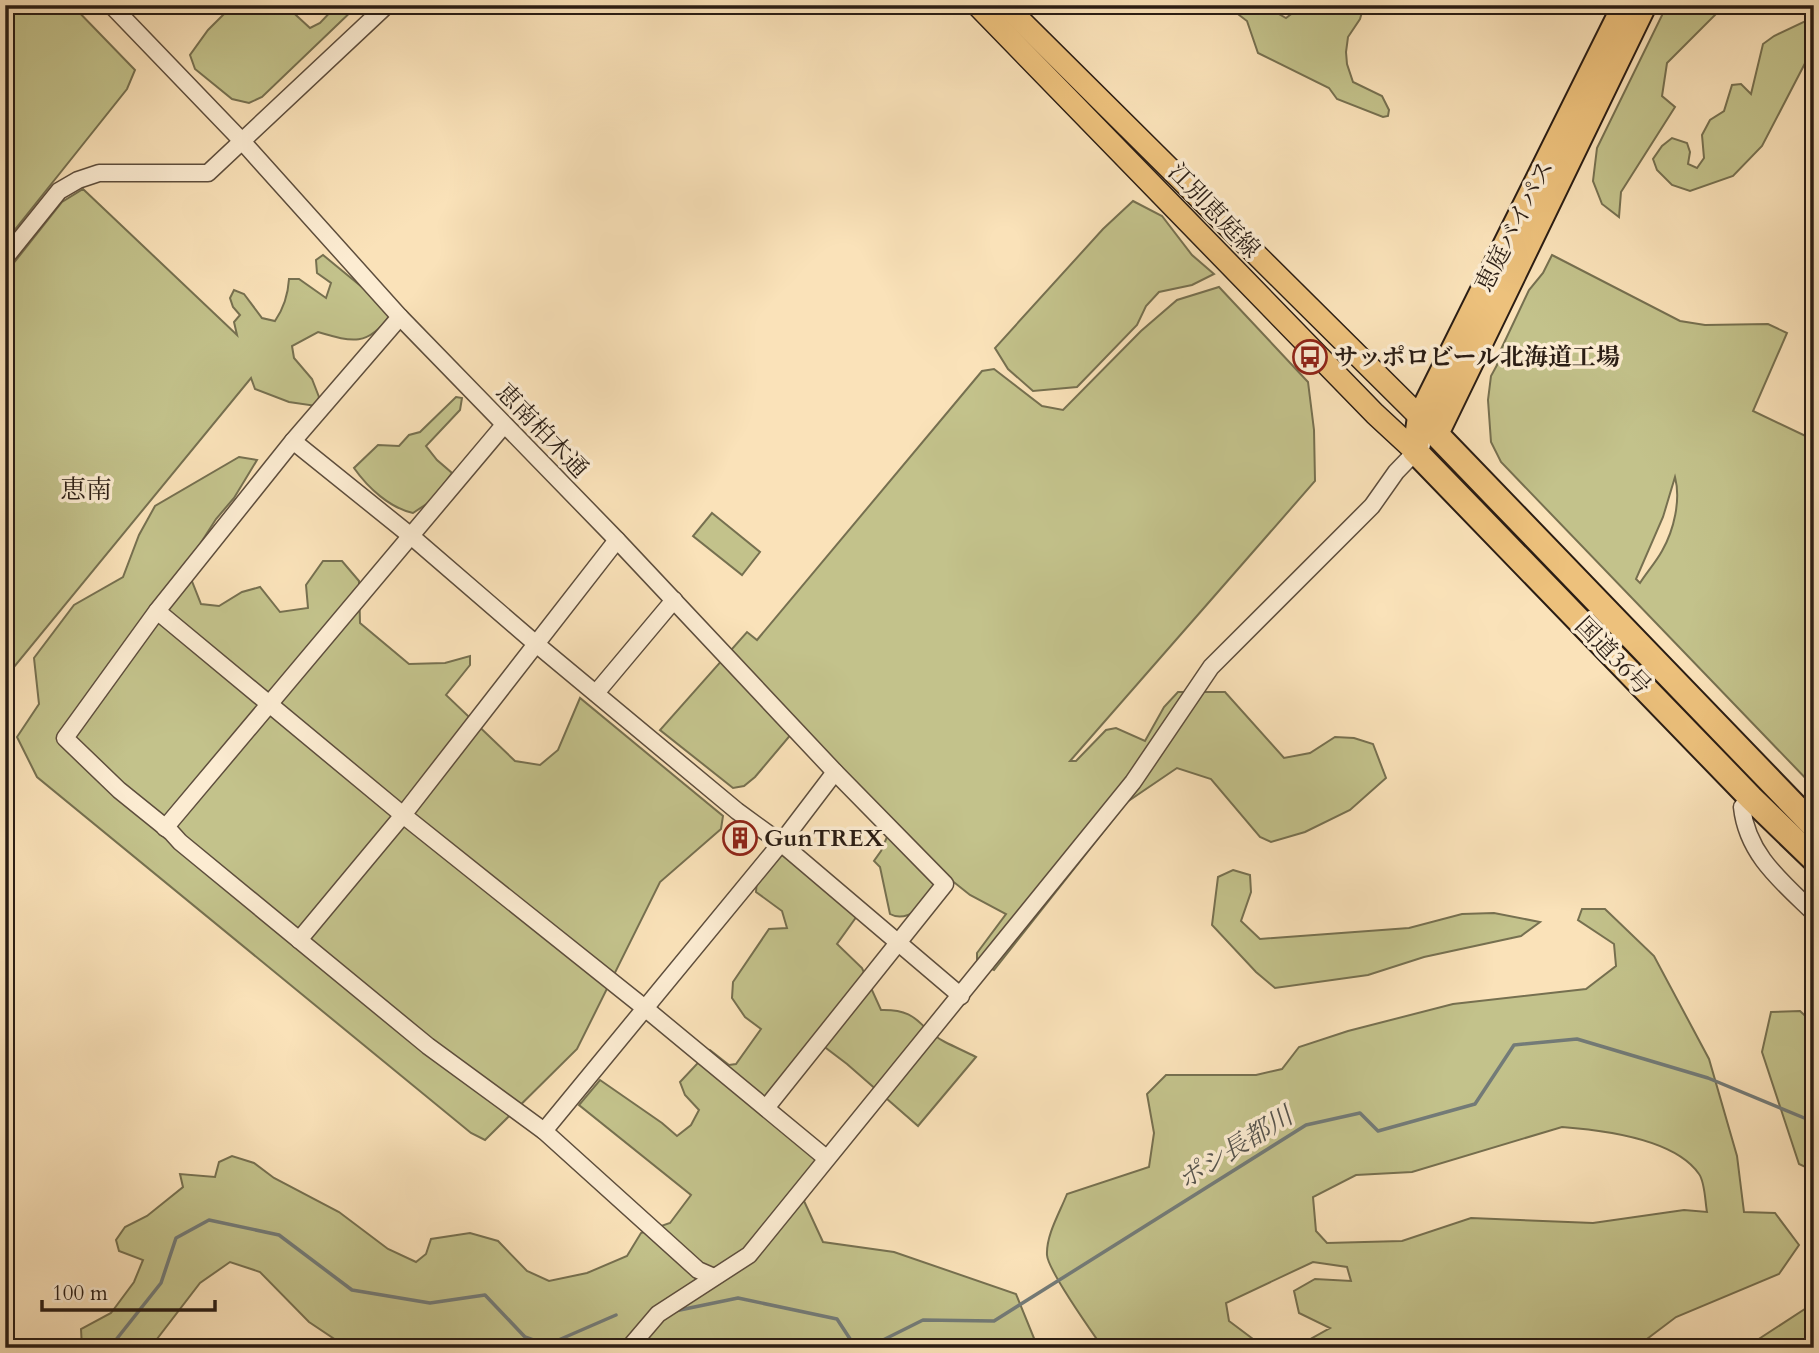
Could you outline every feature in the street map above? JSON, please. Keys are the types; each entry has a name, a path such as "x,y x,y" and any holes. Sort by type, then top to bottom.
{"highway":[{"name":"恵庭バイパス","path":"1428,425 1625,5"},
{"name":"恵庭バイパス","path":"1415,451 1644,5"},
{"name":"国道36号","path":"1428,425 1814,826"},
{"name":"国道36号","path":"1415,451 1751,798 1814,859"}],"main road":[{"name":"江別恵庭線","path":"977,5 1375,414 1415,451"},
{"name":"江別恵庭線","path":"1005,5 1428,425"}],"street":[{"name":"恵南柏木通","path":"111,5 242,140 400,317 945,884 899,942"},
{"path":"5,258 59,191 78,180 99,173 208,173 387,5"},
{"path":"400,317 293,441 157,611 65,737 119,790 164,828 428,1046 544,1131 698,1270 714,1277"},
{"path":"164,828 504,425"},
{"path":"293,441 411,536 737,811 781,843 961,996"},
{"path":"629,1348 658,1314 749,1255 1133,782 1210,667 1372,506 1415,451"},
{"path":"299,940 403,815 617,540"},
{"path":"596,693 674,600"},
{"path":"157,611 403,815 646,1009 826,1158"},
{"path":"544,1131 781,843 835,772"},
{"path":"1751,798 1742,807 1744,825 1759,855 1772,873 1814,912"},
{"path":"766,1108 899,942"}],"shaded area":[{"path":"5,5 72,5 135,70 127,89 5,242"},
{"path":"233,5 285,5 310,28 320,23 337,5 358,5 262,97 249,103 232,99 195,69 190,55 208,30"},
{"path":"1234,5 1263,5 1286,18 1303,5 1364,5 1360,19 1348,37 1347,64 1353,82 1382,96 1389,110 1388,116 1383,117 1337,99 1329,88 1258,53 1247,21 1234,11"},
{"path":"1667,5 1721,5 1718,12 1667,63 1662,96 1675,107 1621,192 1619,217 1602,204 1593,181 1597,148"},
{"path":"1814,17 1814,46 1762,146 1733,176 1690,191 1672,185 1657,170 1653,159 1662,146 1672,138 1687,143 1690,152 1688,164 1697,168 1704,158 1702,135 1710,120 1724,111 1732,85 1741,84 1751,94 1763,44"},
{"path":"83,189 237,335 234,322 240,315 230,298 234,290 244,294 262,318 275,321 285,301 289,279 299,279 326,298 331,283 317,273 316,260 323,255 368,292 390,315 367,337 340,338 318,332 292,346 294,358 312,379 319,397 316,406 289,402 255,389 251,378 5,678 5,274 62,202"},
{"path":"1133,201 1162,216 1192,255 1214,274 1192,285 1159,292 1146,306 1137,325 1077,387 1033,391 1008,369 995,348 1103,229"},
{"path":"1552,255 1680,321 1705,325 1768,324 1787,333 1753,411 1814,440 1814,730 1808,746 1814,754 1814,787 1501,462 1491,442 1488,400 1491,376 1529,290 1543,273","holes":["1675,477 1677,505 1670,534 1660,555 1640,583 1636,579 1663,517"]},
{"path":"1219,287 1308,382 1314,430 1315,481 1070,761 1076,761 1106,730 1116,728 1145,741 1164,707 1178,692 1225,692 1284,758 1310,753 1335,737 1354,738 1373,744 1386,778 1350,810 1305,832 1271,842 1260,837 1211,779 1177,768 1127,802 994,970 977,962 977,953 1006,914 970,895 950,879 915,912 898,917 890,914 880,867 874,861 893,823 798,726 755,777 744,786 733,788 660,730 747,632 757,640 982,371 994,369 1042,406 1063,410 1141,331 1177,300"},
{"path":"456,397 462,398 460,410 426,446 452,473 431,501 413,513 396,507 373,490 354,468 378,445 399,446 409,435 420,432"},
{"path":"239,457 257,460 186,566 201,604 219,606 242,592 260,587 280,612 308,608 306,585 323,561 342,561 359,581 360,623 409,664 445,663 470,656 470,665 446,695 515,761 540,765 558,750 580,698 723,816 721,829 660,882 577,1049 485,1140 471,1133 37,777 17,737 39,704 34,658 74,605 123,577 139,535 155,506"},
{"path":"712,513 760,552 742,575 693,536"},
{"path":"780,853 857,916 837,944 862,968 881,1010 911,1016 936,1037 976,1057 918,1126 814,1039 759,1109 818,1157 819,1176 804,1201 823,1242 894,1252 1016,1294 1038,1348 399,1348 336,1340 309,1322 260,1272 230,1262 200,1283 150,1348 82,1348 81,1329 111,1313 134,1282 143,1260 119,1251 116,1240 125,1227 147,1216 183,1187 180,1174 215,1177 219,1162 232,1156 254,1163 274,1178 339,1212 388,1249 416,1262 426,1254 431,1239 470,1233 498,1241 527,1271 549,1281 587,1273 627,1256 641,1233 670,1223 691,1195 579,1105 600,1080 677,1136 691,1125 699,1110 685,1095 680,1082 710,1050 729,1065 736,1064 761,1029 745,1017 732,998 733,982 769,929 787,928 782,911 756,892 757,879"},
{"path":"1233,870 1250,875 1251,892 1241,921 1260,939 1409,928 1462,914 1494,913 1540,922 1521,936 1424,957 1368,975 1275,988 1256,972 1212,925 1218,877"},
{"path":"1582,909 1605,909 1654,956 1709,1059 1737,1156 1744,1212 1775,1213 1799,1245 1779,1274 1676,1317 1635,1348 1305,1348 1307,1341 1330,1328 1299,1313 1294,1291 1315,1279 1351,1281 1347,1267 1313,1262 1226,1303 1229,1321 1265,1348 1103,1348 1055,1274 1049,1263 1047,1247 1067,1194 1149,1167 1154,1133 1147,1094 1166,1075 1256,1075 1282,1069 1299,1047 1348,1031 1453,1004 1586,989 1616,966 1614,944 1578,920","holes":["1562,1127 1636,1138 1673,1152 1688,1162 1701,1177 1707,1212 1684,1210 1593,1223 1471,1218 1402,1241 1327,1243 1316,1231 1313,1197 1356,1175 1412,1172"]},
{"path":"1800,1011 1814,1024 1814,1171 1799,1164 1762,1052 1771,1012"},
{"path":"1814,1303 1814,1348 1745,1348"}],"waterway":[{"name":"ポシ長都川","path":"867,1348 923,1320 994,1321 1306,1125 1360,1113 1378,1131 1475,1104 1514,1045 1577,1039 1708,1078 1814,1122"},
{"name":"ポシ長都川","path":"96,1348 115,1341 161,1283 176,1238 209,1220 279,1235 352,1290 430,1303 485,1295 525,1337 547,1345 616,1315"},
{"name":"ポシ長都川","path":"675,1311 738,1298 837,1319 856,1348"}],"place":[{"name":"サッポロビール北海道工場","path":"1310,357"},
{"name":"GunTREX","path":"740,838"}],"district":[{"name":"恵南","path":"86,489"}]}
